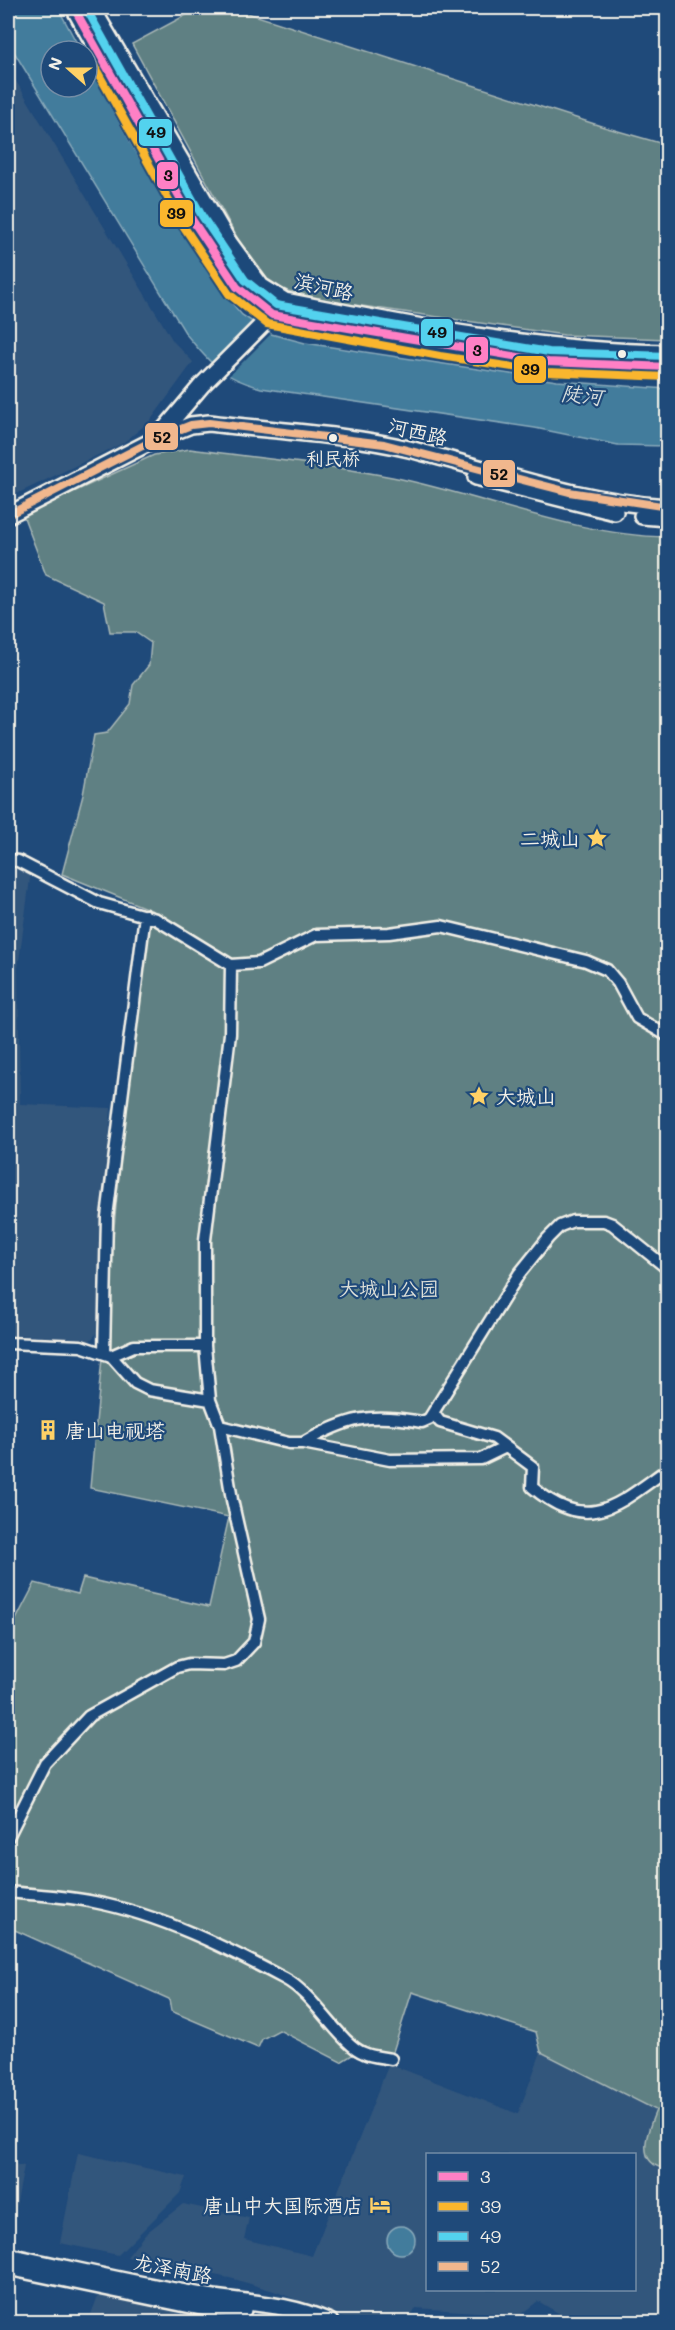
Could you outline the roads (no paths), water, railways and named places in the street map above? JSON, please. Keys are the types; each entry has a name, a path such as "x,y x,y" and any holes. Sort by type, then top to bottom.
{"main road":[{"name":"滨河路","path":"74,8 193,221 237,287 269,319 548,362 668,367"},
{"name":"滨河路","path":"92,8 228,241 261,285 285,301 500,341 604,352 668,353"},
{"path":"156,439 215,372 285,301"},
{"name":"河西路","path":"8,515 156,439 191,425 209,423 362,440 407,449 615,503 668,507"},
{"name":"河西路","path":"156,439 204,432 354,449 402,458 586,507 668,518"},
{"name":"龙泽南路","path":"8,2256 210,2310 272,2304 303,2311 330,2322"},
{"name":"龙泽南路","path":"8,2267 210,2310 254,2310 304,2322"}],"street":[{"path":"8,860 18,861 99,903 145,915 231,965 259,963 316,935 389,933 441,926 586,961 607,970 618,983 637,1018 668,1036"},
{"path":"108,1355 107,1217 145,915"},
{"path":"8,1837 45,1763 89,1716 177,1667 189,1664 224,1665 237,1661 254,1642 259,1619 256,1598 232,1500 220,1426 210,1400 205,1346 205,1240 230,1034 231,965"},
{"path":"303,1443 332,1426 370,1416 422,1422 434,1414 519,1274 560,1226 573,1221 604,1221 612,1224 668,1269"},
{"path":"8,1343 81,1346 108,1355 135,1383 149,1390 210,1400"},
{"path":"108,1355 134,1346 205,1346"},
{"path":"434,1414 440,1422 481,1432 506,1447 533,1467 532,1487 548,1500 576,1513 585,1514 617,1505 668,1469"},
{"path":"220,1426 289,1443 303,1443 390,1460 481,1459 506,1447"},
{"path":"8,1892 93,1902 145,1915 183,1930 286,1980 318,2006 350,2043 363,2053 391,2059"}],"water":[{"path":"8,8 58,8 75,39 39,39 39,93 8,42"},
{"name":"陡河","path":"99,85 194,251 242,315 271,334 305,343 557,381 667,389 667,446 618,445 535,428 261,388 236,379 218,368 186,334 43,99 99,99"},
{"path":"401,2226 411,2230 415,2240 411,2250 401,2254 391,2250 387,2240 391,2230"}],"place":[{"name":"利民桥","path":"333,438"},
{"name":"二城山","path":"597,838"},
{"name":"大城山","path":"479,1096"},
{"name":"唐山电视塔","path":"48,1430"},
{"name":"唐山中大国际酒店","path":"380,2205"}],"park label":[{"name":"大城山公园","path":"389,1288"}]}
